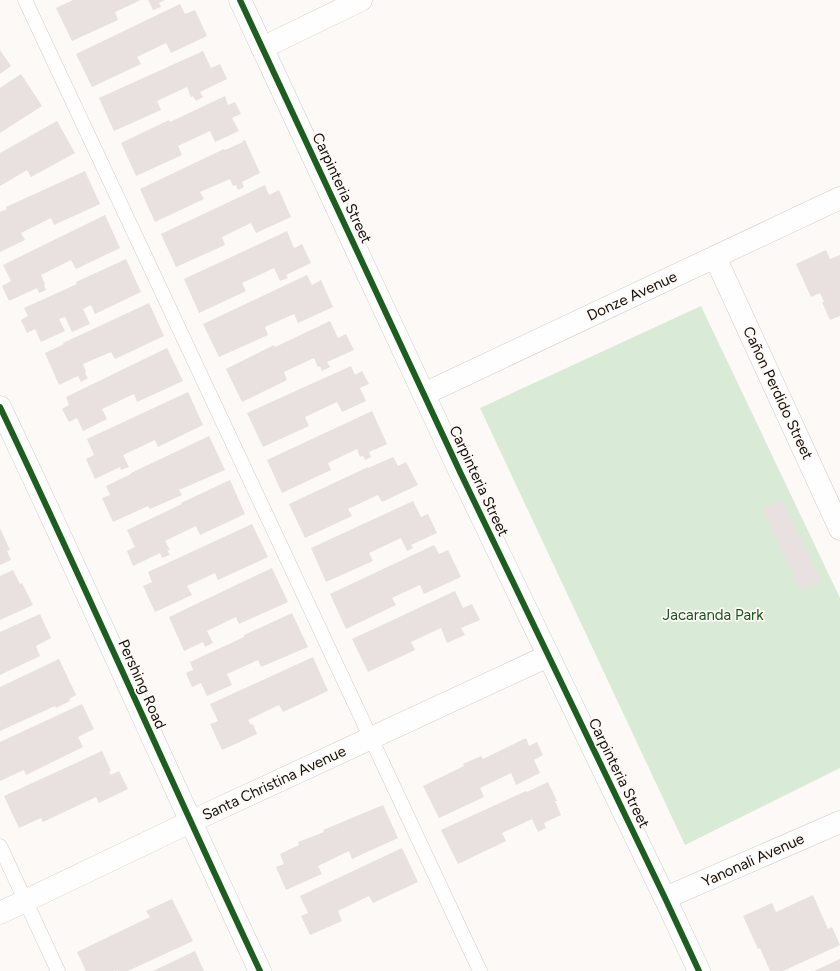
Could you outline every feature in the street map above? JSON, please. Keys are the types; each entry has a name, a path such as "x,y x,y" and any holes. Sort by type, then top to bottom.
{"street":[{"name":"Carpinteria Street","path":"240,0 424,394 699,971"},
{"path":"262,48 361,0"},
{"name":"Donze Avenue","path":"424,394 840,198"},
{"name":"Cañon Perdido Street","path":"715,257 840,529"},
{"name":"Pershing Road","path":"0,407 46,503 190,822 260,971"},
{"name":"Santa Christina Avenue","path":"0,913 190,822 548,656"},
{"name":"Yanonali Avenue","path":"665,898 840,822"}],"lane":[{"path":"25,0 480,971"},
{"path":"0,846 58,971"}],"green space":[{"name":"Jacaranda Park","path":"701,306 840,598 840,768 685,845 480,408"}],"building":[{"path":"73,0 141,0 115,12 118,20 72,41 56,8"},
{"path":"148,0 165,0 159,3 161,7 153,10"},
{"path":"180,4 185,14 195,10 207,36 171,53 166,43 137,57 141,64 92,87 76,54"},
{"path":"0,50 11,66 0,74"},
{"path":"203,51 211,68 220,64 227,79 200,92 203,97 196,101 193,96 191,97 187,87 157,101 161,110 114,131 99,98"},
{"path":"21,74 42,106 0,133 0,88"},
{"path":"225,96 228,105 235,102 241,114 232,118 239,131 215,142 210,131 178,146 182,155 136,176 121,143"},
{"path":"57,121 75,153 31,177 27,170 0,186 0,153"},
{"path":"245,140 260,173 242,182 244,187 238,190 236,185 233,186 230,179 200,192 204,199 155,222 140,189"},
{"path":"85,171 100,204 54,225 51,218 21,233 25,240 0,252 0,212 7,209 6,207"},
{"path":"265,185 269,195 279,190 291,217 256,233 251,223 222,237 225,245 176,267 161,234"},
{"path":"105,215 120,248 76,269 71,260 41,275 46,290 39,293 37,288 9,301 2,286 11,281 3,265"},
{"path":"287,231 294,248 302,244 311,263 286,275 288,278 280,281 274,268 242,283 246,291 199,313 184,279"},
{"path":"826,250 830,259 840,255 840,316 830,320 822,302 824,302 820,293 811,297 796,264"},
{"path":"126,259 141,292 95,314 91,305 83,309 90,324 72,332 65,317 59,319 65,331 41,342 35,329 27,333 21,320 28,316 24,308 77,284 76,282"},
{"path":"307,275 312,285 321,280 333,307 298,323 294,314 265,327 268,335 219,357 203,324"},
{"path":"149,303 164,336 115,359 111,352 83,364 88,378 81,382 78,376 59,385 45,353 64,344 63,343"},
{"path":"330,321 338,338 346,334 354,350 327,362 330,367 322,371 320,366 318,367 314,358 284,372 287,380 242,402 226,369 274,345 275,347"},
{"path":"167,348 183,381 137,402 134,394 102,409 107,419 83,431 77,418 69,422 62,409 69,405 66,397"},
{"path":"351,366 355,375 362,371 369,384 360,388 366,401 342,412 337,402 305,417 309,426 263,447 247,413"},
{"path":"188,392 203,425 158,447 155,440 123,455 129,467 121,470 120,467 95,479 86,459 94,455 87,439"},
{"path":"372,411 387,444 369,452 371,457 365,460 363,456 360,457 357,449 328,463 331,470 282,493 267,460"},
{"path":"209,436 225,470 179,490 182,495 150,509 148,506 113,522 102,498 110,495 106,486"},
{"path":"393,457 398,466 406,462 418,485 382,502 378,495 348,509 352,516 305,538 289,504"},
{"path":"230,480 245,514 200,535 196,526 165,541 170,550 167,550 170,555 162,558 160,553 133,566 127,551 135,547 127,530"},
{"path":"782,500 821,582 801,591 763,509"},
{"path":"413,501 421,517 428,514 437,533 411,545 413,548 407,551 401,538 369,553 373,561 326,582 311,548"},
{"path":"252,524 268,557 218,580 215,573 187,586 192,595 155,612 143,586 152,582 148,572"},
{"path":"0,528 10,550 7,551 11,560 0,565"},
{"path":"434,545 439,554 448,550 461,577 424,594 420,585 392,598 396,605 346,629 330,594"},
{"path":"272,568 288,602 239,624 236,617 207,631 213,643 205,647 203,642 184,651 169,617"},
{"path":"13,570 20,584 22,583 33,605 0,620 0,576"},
{"path":"455,591 463,608 472,604 480,620 461,628 465,635 447,643 441,628 411,642 415,650 368,672 352,639"},
{"path":"292,613 308,647 261,667 258,660 227,674 232,685 207,696 201,683 192,687 186,673 193,670 190,662"},
{"path":"40,614 51,638 36,646 40,656 0,675 0,632"},
{"path":"313,657 328,691 283,712 279,705 248,720 251,725 253,724 257,734 222,750 210,724 218,721 210,704"},
{"path":"59,659 76,695 69,699 70,701 56,708 55,706 0,731 0,687"},
{"path":"82,704 94,729 78,737 83,747 26,775 24,770 0,781 0,742"},
{"path":"526,738 529,746 537,742 543,755 534,760 540,773 516,785 511,773 480,788 484,797 439,818 423,786 464,766 463,764 481,756 483,759"},
{"path":"102,751 111,771 109,771 111,775 119,771 128,789 99,803 96,797 43,822 41,818 19,828 4,796"},
{"path":"548,782 557,801 555,801 561,815 544,823 546,828 538,832 532,819 502,833 506,841 458,864 441,830"},
{"path":"383,805 398,838 352,859 349,851 318,866 322,874 286,890 276,867 284,864 280,854 299,845 298,842 324,832 323,830"},
{"path":"402,848 418,882 373,903 369,896 338,911 342,921 310,935 301,916 308,913 300,896"},
{"path":"813,895 828,929 832,927 840,945 783,971 770,971 743,916 772,903 776,912"},
{"path":"172,899 193,941 128,971 86,971 77,952 150,917 146,911"},
{"path":"195,951 204,971 153,971"},
{"path":"840,959 840,971 814,971"}],"cycle path":[{"path":"240,0 461,474 699,971"},
{"path":"0,407 260,971"}]}
